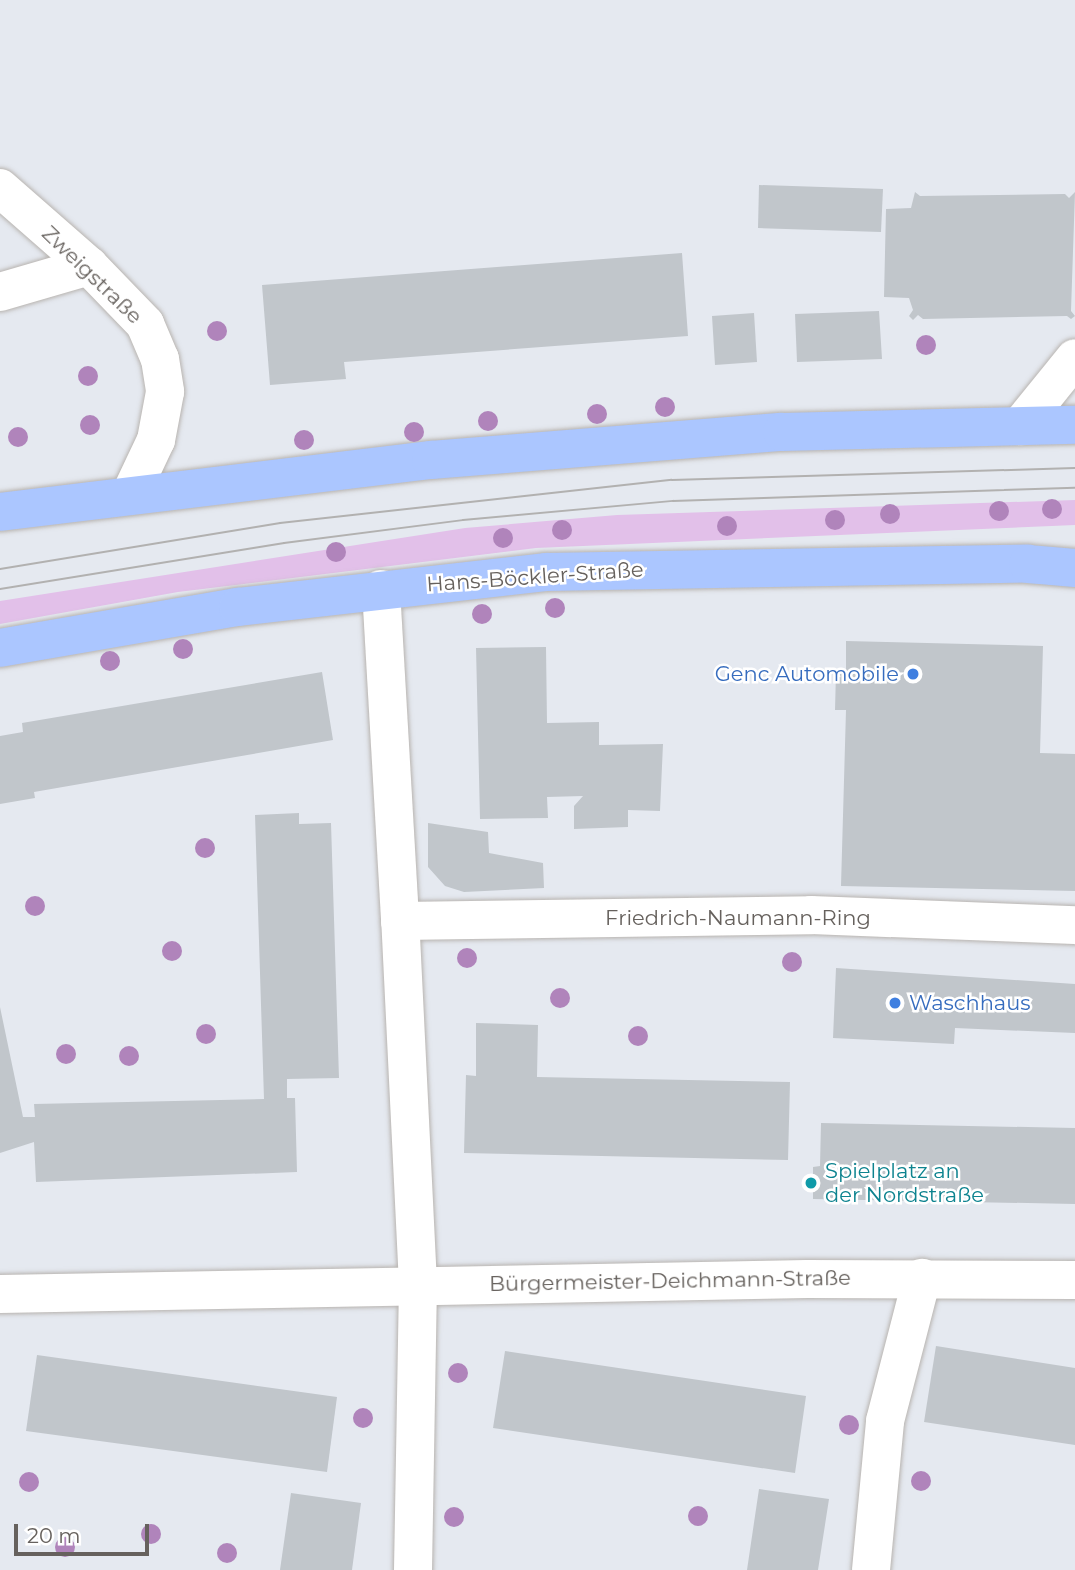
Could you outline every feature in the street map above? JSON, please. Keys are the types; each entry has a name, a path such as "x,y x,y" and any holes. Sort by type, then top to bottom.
{"main road":[{"path":"0,512 431,460 782,432 1075,425"},
{"name":"Hans-Böckler-Straße","path":"0,648 197,613 381,589 546,572 1027,564 1075,568"}],"street":[{"name":"Zweigstraße","path":"0,188 89,266 145,324 160,359 165,392 156,440 130,495"},
{"path":"0,292 89,266"},
{"path":"1020,426 1075,358"},
{"path":"381,589 418,1284 413,1570"},
{"name":"Friedrich-Naumann-Ring","path":"400,920 811,915 1075,925"},
{"path":"871,1570 885,1421 922,1278"},
{"name":"Bürgermeister-Deichmann-Straße","path":"0,1294 418,1284 922,1278 1075,1280"}],"shaded area":[{"path":"1075,500 1075,525 536,548 178,592 0,624 0,601 465,528 617,515"}],"building":[{"path":"759,185 883,189 881,232 758,228"},
{"path":"915,192 920,196 1065,194 1069,198 1075,192 1071,311 1075,316 1071,319 1067,316 923,319 918,315 913,320 909,316 913,310 909,298 884,297 886,209 911,208"},
{"path":"682,253 688,336 344,362 346,379 270,385 262,285"},
{"path":"879,311 882,359 797,362 795,314"},
{"path":"754,313 757,362 715,365 712,316"},
{"path":"846,641 1043,646 1040,753 1075,754 1075,891 841,886 846,710 835,710 836,672 846,672"},
{"path":"546,647 547,723 599,722 599,745 663,744 660,811 628,810 628,827 574,829 574,806 583,796 547,797 548,818 480,819 476,648"},
{"path":"322,672 333,740 34,792 35,798 0,804 0,736 23,732 22,723"},
{"path":"299,813 299,824 331,823 339,1078 287,1079 287,1098 295,1098 297,1172 36,1182 34,1142 0,1153 0,1007 23,1117 35,1117 34,1104 264,1099 255,815"},
{"path":"428,823 488,832 489,853 543,863 544,888 464,892 445,886 428,867"},
{"path":"836,968 1075,984 1075,1033 955,1028 954,1044 833,1038"},
{"path":"476,1023 538,1025 537,1077 790,1082 788,1160 464,1153 466,1075 476,1076"},
{"path":"821,1123 1075,1128 1075,1204 813,1199 813,1167 820,1166"},
{"path":"936,1346 1075,1368 1075,1445 924,1422"},
{"path":"505,1351 806,1396 795,1473 493,1428"},
{"path":"37,1355 337,1397 327,1472 26,1431"},
{"path":"759,1489 829,1499 818,1570 747,1570"},
{"path":"291,1493 361,1503 352,1570 280,1570"}],"tram line":[{"path":"0,569 280,523 672,480 1075,468"},
{"path":"0,589 284,543 463,520 673,501 1075,488"}],"place":[{"name":"Genc Automobile","path":"913,674"},
{"name":"Waschhaus","path":"895,1003"},
{"name":"Spielplatz an der Nordstraße","path":"811,1183"}]}
